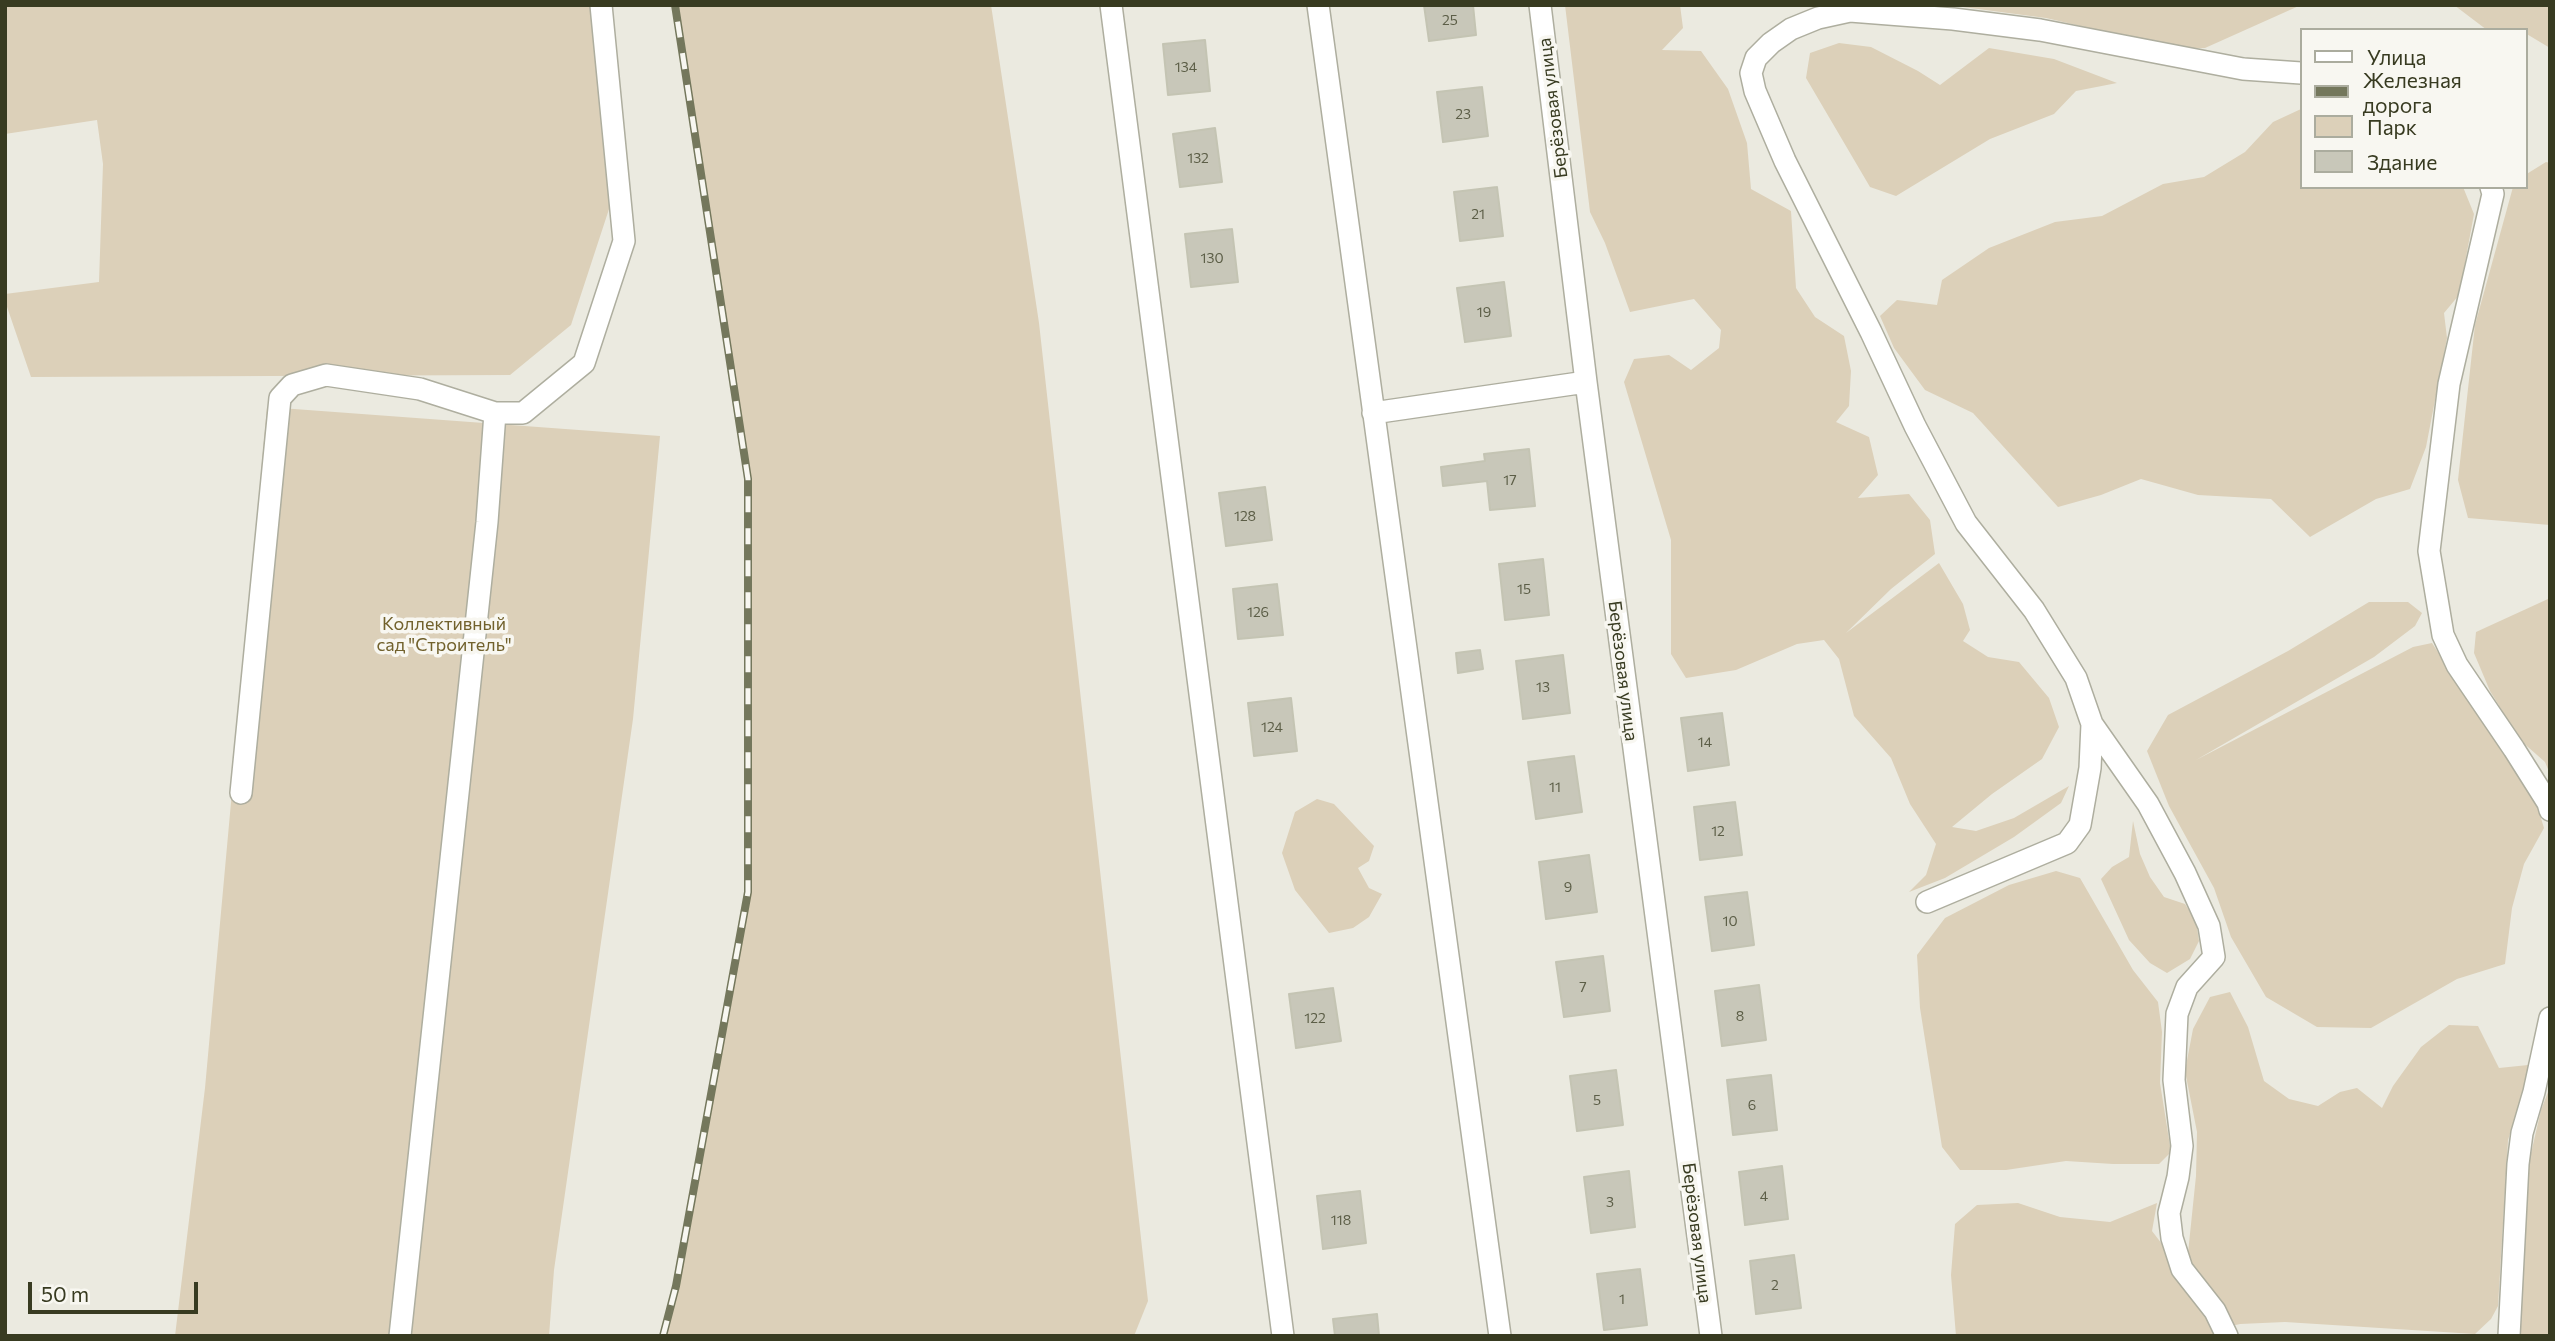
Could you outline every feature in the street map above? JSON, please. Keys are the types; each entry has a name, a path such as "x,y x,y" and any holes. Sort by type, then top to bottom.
{"street":[{"path":"241,793 280,398 292,385 326,375 420,388 495,413 523,412 584,363 624,241 601,5"},
{"path":"1111,5 1283,1336"},
{"path":"1318,5 1500,1336"},
{"name":"Берёзовая улица","path":"1540,5 1586,382 1710,1336"},
{"path":"2227,1336 2215,1311 2182,1269 2172,1238 2169,1213 2182,1146 2174,1080 2177,1014 2187,987 2214,957 2209,926 2185,873 2148,804 2092,724 2076,678 2034,610 1966,523 1915,426 1780,149 1755,91 1751,73 1756,58 1770,43 1791,29 1818,18 1850,11 1953,19 2040,30 2243,69 2300,73"},
{"path":"2492,189 2493,194 2449,384 2429,551 2438,614 2457,665 2514,749 2550,810"},
{"path":"1373,413 1586,382"},
{"path":"400,1336 487,522 495,413"},
{"path":"1927,902 2067,844 2080,825 2090,768 2092,724"},
{"path":"2510,1336 2518,1164 2522,1133 2550,1018"}],"green space":[{"path":"5,5 591,5 611,203 571,325 510,375 31,377 5,294 99,282 103,164 97,120 5,134"},
{"path":"675,5 991,5 1039,323 1148,1301 1134,1336 666,1336 748,892 748,479"},
{"path":"1565,5 1680,5 1683,28 1662,50 1701,51 1728,89 1747,143 1751,189 1791,211 1796,288 1815,317 1844,336 1851,371 1849,406 1836,422 1869,437 1878,475 1858,498 1909,494 1930,520 1935,554 1891,589 1846,633 1939,563 1963,604 1970,630 1963,641 1988,657 2019,662 2049,698 2059,727 2042,759 1992,794 1952,827 1976,831 2014,818 2069,786 2061,803 2014,837 1945,878 1909,892 1926,875 1936,844 1910,804 1891,758 1854,716 1839,659 1824,640 1797,644 1736,670 1686,678 1671,654 1671,540 1624,382 1634,359 1669,355 1691,370 1719,348 1721,330 1694,299 1630,312 1605,243 1590,212"},
{"path":"1948,5 2301,5 2205,48 2180,49 2046,18"},
{"path":"2454,5 2550,5 2550,48 2527,34 2527,28 2484,28"},
{"path":"1839,43 1871,47 1940,85 1989,48 2054,59 2117,83 2076,91 2054,114 1990,139 1896,196 1870,187 1806,78 1810,53"},
{"path":"2300,109 2300,189 2464,189 2474,214 2459,295 2444,313 2447,338 2426,447 2410,489 2376,499 2310,537 2271,499 2198,495 2141,479 2101,495 2058,507 1973,413 1925,390 1894,348 1880,316 1897,300 1937,305 1942,280 1989,248 2055,222 2102,216 2163,184 2204,177 2245,152 2273,122"},
{"path":"2546,162 2550,163 2550,525 2468,518 2458,480 2475,325 2512,189 2527,189 2527,174"},
{"name":"Коллективный сад \"Строитель\"","path":"267,407 660,436 633,719 554,1270 549,1336 175,1336 205,1088"},
{"path":"2548,599 2550,774 2545,762 2520,740 2490,691 2474,653 2476,632"},
{"path":"2369,602 2408,602 2422,613 2415,626 2374,657 2196,760 2413,647 2432,643 2536,802 2544,828 2524,864 2512,908 2505,964 2457,979 2371,1028 2317,1027 2266,997 2231,937 2214,888 2169,806 2147,751 2168,715 2288,651"},
{"path":"1317,799 1334,804 1374,846 1369,861 1358,868 1369,888 1382,894 1369,917 1353,928 1329,933 1295,890 1282,853 1295,812"},
{"path":"2133,821 2140,854 2150,877 2164,897 2185,904 2196,921 2199,941 2190,959 2167,973 2150,963 2129,940 2101,879 2112,867 2129,857"},
{"path":"2056,871 2080,878 2133,970 2158,1002 2162,1032 2160,1083 2171,1152 2159,1164 2066,1161 2006,1170 1960,1170 1942,1147 1920,1008 1917,955 1945,918 2009,885"},
{"path":"2230,992 2248,1027 2264,1081 2289,1099 2318,1106 2340,1092 2357,1088 2382,1108 2393,1086 2421,1047 2449,1025 2478,1026 2499,1068 2528,1065 2526,1081 2508,1140 2498,1306 2491,1319 2475,1334 2285,1322 2240,1324 2218,1329 2212,1336 1956,1336 1951,1275 1955,1224 1977,1205 2018,1203 2060,1217 2110,1222 2157,1203 2152,1231 2165,1248 2188,1253 2196,1176 2197,1132 2185,1071 2193,1029 2210,997"},
{"path":"2550,1087 2550,1336 2519,1336 2527,1171 2541,1110"}],"building":[{"path":"1424,5 1473,5 1476,35 1429,41"},
{"path":"1205,40 1210,91 1168,95 1163,44"},
{"path":"1482,87 1488,136 1443,142 1437,92"},
{"path":"1215,128 1222,182 1180,187 1173,134"},
{"path":"1497,187 1503,236 1460,241 1454,192"},
{"path":"1232,229 1238,282 1191,287 1185,234"},
{"path":"1504,282 1511,336 1465,342 1457,288"},
{"path":"1529,449 1535,506 1490,510 1487,481 1443,486 1441,467 1485,461 1484,454"},
{"path":"1265,487 1272,540 1226,546 1219,493"},
{"path":"1543,559 1549,615 1505,620 1499,564"},
{"path":"1277,584 1283,635 1238,639 1233,589"},
{"path":"1480,650 1483,669 1458,673 1456,653"},
{"path":"1563,655 1570,713 1523,719 1516,661"},
{"path":"1291,698 1297,751 1254,756 1248,703"},
{"path":"1722,713 1729,765 1688,771 1681,718"},
{"path":"1574,756 1582,812 1536,819 1528,762"},
{"path":"1735,802 1742,855 1700,860 1694,807"},
{"path":"1589,855 1597,912 1546,919 1539,862"},
{"path":"1747,892 1754,945 1712,951 1705,897"},
{"path":"1603,956 1610,1011 1564,1017 1556,962"},
{"path":"1759,985 1766,1040 1722,1046 1715,991"},
{"path":"1333,988 1341,1041 1296,1048 1289,994"},
{"path":"1616,1070 1623,1125 1577,1131 1570,1076"},
{"path":"1771,1075 1777,1130 1733,1135 1727,1080"},
{"path":"1782,1166 1788,1219 1745,1225 1739,1172"},
{"path":"1629,1171 1635,1227 1591,1233 1584,1177"},
{"path":"1360,1191 1366,1243 1323,1249 1317,1196"},
{"path":"1794,1255 1801,1308 1756,1314 1750,1261"},
{"path":"1640,1269 1647,1325 1604,1330 1597,1274"},
{"path":"1377,1314 1379,1336 1335,1336 1333,1319"}],"railway":[{"path":"663,1336 676,1286 748,892 748,479 675,5"}]}
